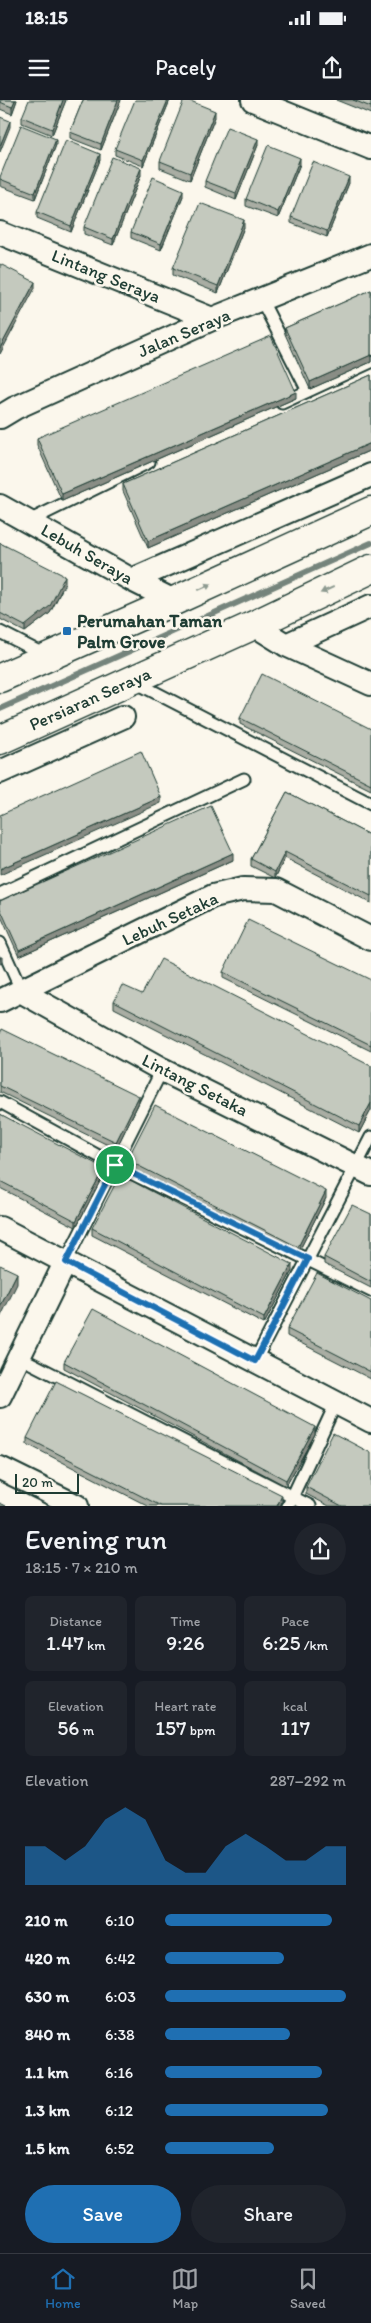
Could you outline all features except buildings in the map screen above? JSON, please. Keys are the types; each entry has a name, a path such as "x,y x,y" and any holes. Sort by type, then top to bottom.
{"main road":[{"path":"0,678 46,656 174,602 371,511"},
{"name":"Persiaran Seraya","path":"0,740 371,569"}],"street":[{"path":"253,100 371,148"},
{"name":"Lintang Seraya","path":"0,233 212,320"},
{"name":"Jalan Seraya","path":"0,417 14,408 212,320 371,255"},
{"path":"132,580 371,475"},
{"name":"Lebuh Seraya","path":"0,506 174,602"},
{"path":"286,645 371,606"},
{"path":"254,624 286,645 371,684"},
{"name":"Persiaran Seraya","path":"0,772 124,718"},
{"name":"Lebuh Setaka","path":"0,1002 213,896 242,889 276,890 371,939"},
{"name":"Lintang Setaka","path":"22,992 162,1070 364,1170"},
{"path":"0,1228 371,1422"},
{"path":"0,1396 66,1262"},
{"path":"0,1468 77,1506"}],"lane":[{"path":"262,301 308,392"},
{"path":"271,408 371,362"},
{"path":"29,521 162,456"},
{"path":"0,632 46,656"},
{"path":"131,680 371,804"},
{"path":"0,894 244,779"},
{"path":"0,943 22,992"},
{"path":"66,1262 162,1070"},
{"path":"0,1102 115,1165 371,1291"},
{"path":"255,1361 308,1259 364,1170 371,1137"},
{"path":"19,1357 290,1501 310,1506"},
{"path":"290,1501 336,1403"}],"waterway":[{"path":"0,709 371,543"}],"place":[{"name":"Perumahan Taman Palm Grove","path":"67,631"}],"route":[{"path":"115,1165 308,1259 255,1361 66,1262 115,1165"}]}
